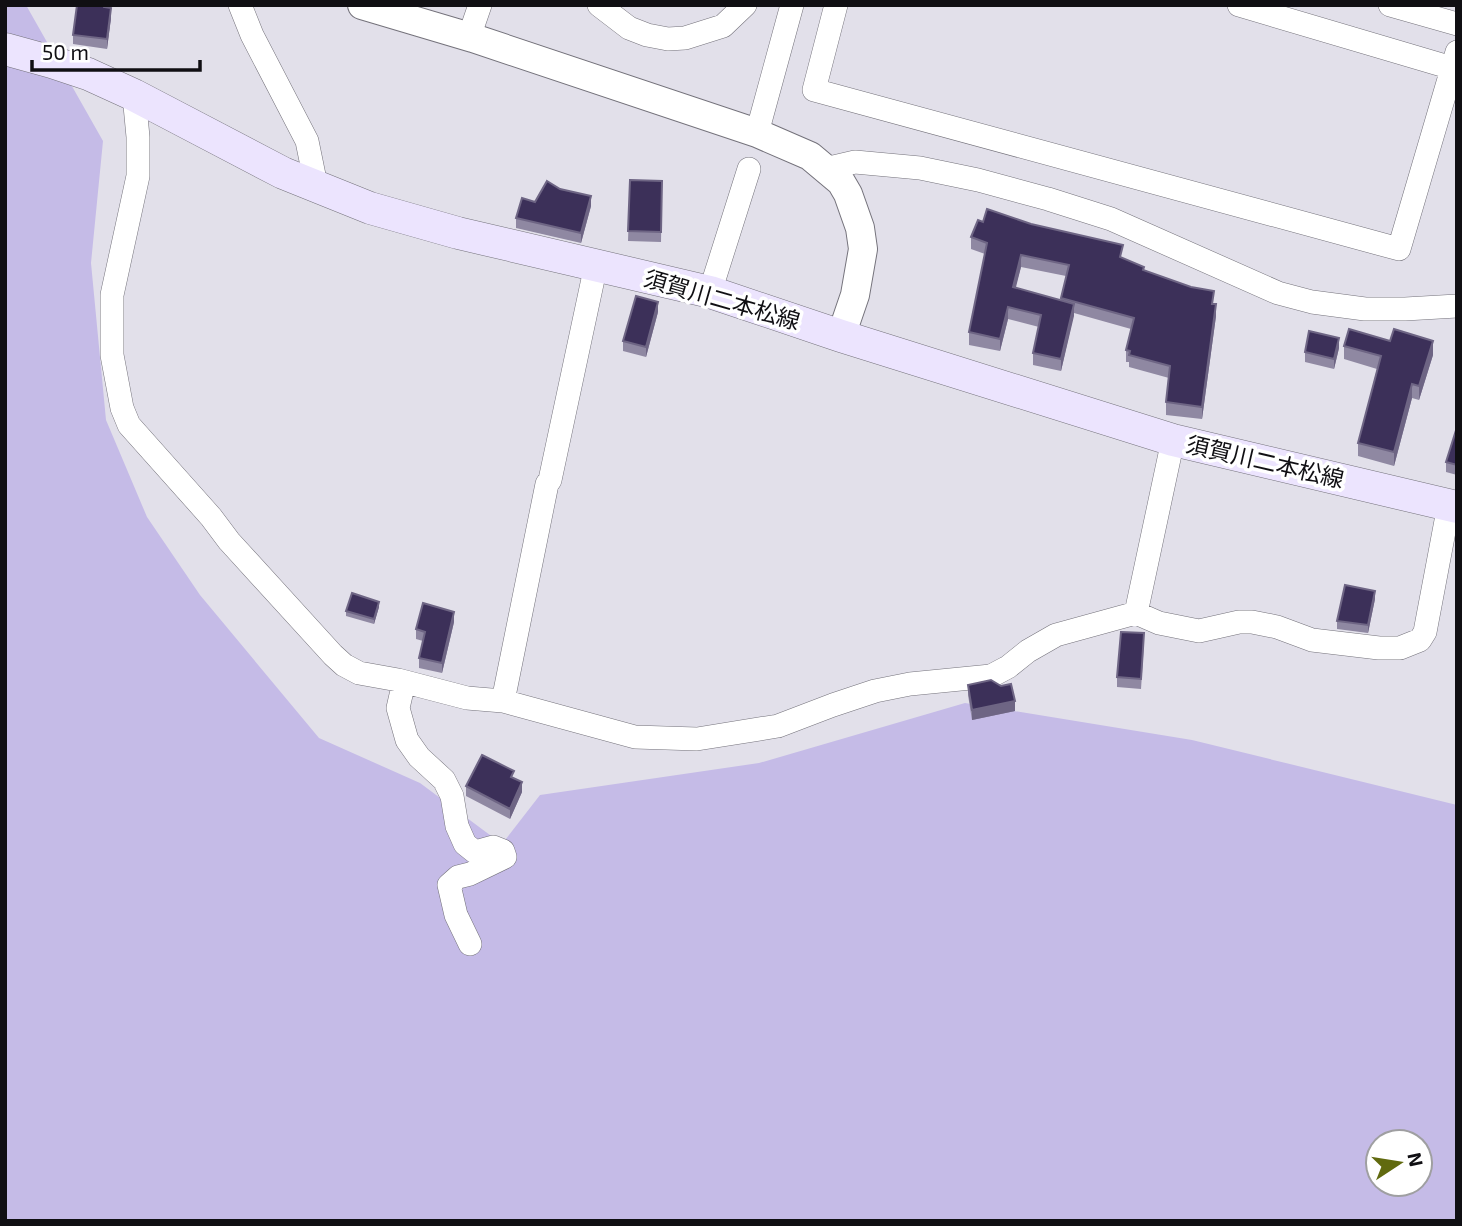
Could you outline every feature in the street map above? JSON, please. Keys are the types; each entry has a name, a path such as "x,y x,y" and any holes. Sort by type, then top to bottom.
{"main road":[{"name":"須賀川二本松線","path":"5,49 88,74 283,173 370,208 458,233 710,292 1173,440 1453,506"}],"street":[{"path":"240,5 307,141 316,186"},
{"path":"362,5 469,37 757,133 810,156 841,182 849,194 860,228 863,249 855,295 841,336"},
{"path":"469,37 480,5"},
{"path":"599,5 629,28 668,39 685,38 723,26 745,5"},
{"path":"757,133 792,5"},
{"path":"836,5 814,90 1399,249 1454,60 1239,5"},
{"path":"1390,5 1457,24"},
{"path":"134,95 138,176 112,295 112,355 122,408 129,425 229,541 344,665 359,673 467,698 503,701 635,737 697,739 778,726 876,691 911,684 991,676 1056,635 1136,613 1159,623 1199,631 1239,622 1252,622 1277,626 1312,640 1400,648 1420,640 1425,632 1453,506"},
{"path":"825,169 855,162 920,168 1048,199 1111,219 1278,293 1312,302 1365,309 1457,306"},
{"path":"710,292 749,169"},
{"path":"503,701 547,484 596,265"},
{"path":"1136,613 1173,440"},
{"path":"404,682 398,708 407,740 419,757 444,780 452,796 457,826 465,844 475,852 493,847 503,851 505,858 458,877 449,886 456,915 470,944"}],"shaded area":[{"path":"5,5 26,5 103,141 91,263 106,420 147,517 200,595 319,738 420,783 502,844 540,795 759,763 965,703 1192,740 1457,805 1457,1221 5,1221"}],"building":[{"path":"77,5 104,5 111,8 107,39 73,35"},
{"path":"630,180 662,181 661,232 628,231"},
{"path":"547,181 560,189 591,196 581,233 516,218 522,198 535,202"},
{"path":"987,209 1031,224 1123,245 1120,257 1144,267 1143,270 1191,287 1214,291 1212,304 1216,304 1202,407 1166,402 1170,366 1129,355 1130,351 1126,350 1134,318 1061,298 1069,265 1021,255 1013,287 1074,304 1061,359 1033,353 1041,315 1008,307 1000,339 969,332 987,243 971,237 978,220 983,222"},
{"path":"636,296 658,302 646,347 623,341"},
{"path":"1349,329 1390,341 1394,329 1433,341 1419,386 1412,384 1394,452 1358,443 1381,356 1344,346"},
{"path":"1309,331 1339,338 1334,359 1305,352"},
{"path":"1457,427 1457,465 1446,462"},
{"path":"1345,585 1375,591 1368,625 1337,621"},
{"path":"352,593 379,602 374,619 346,611"},
{"path":"423,603 454,612 442,663 419,658 425,632 416,629"},
{"path":"1121,632 1144,633 1141,679 1117,677"},
{"path":"991,680 1001,686 1011,684 1015,701 972,710 968,685"},
{"path":"482,755 514,771 511,777 522,782 510,809 466,786"}]}
